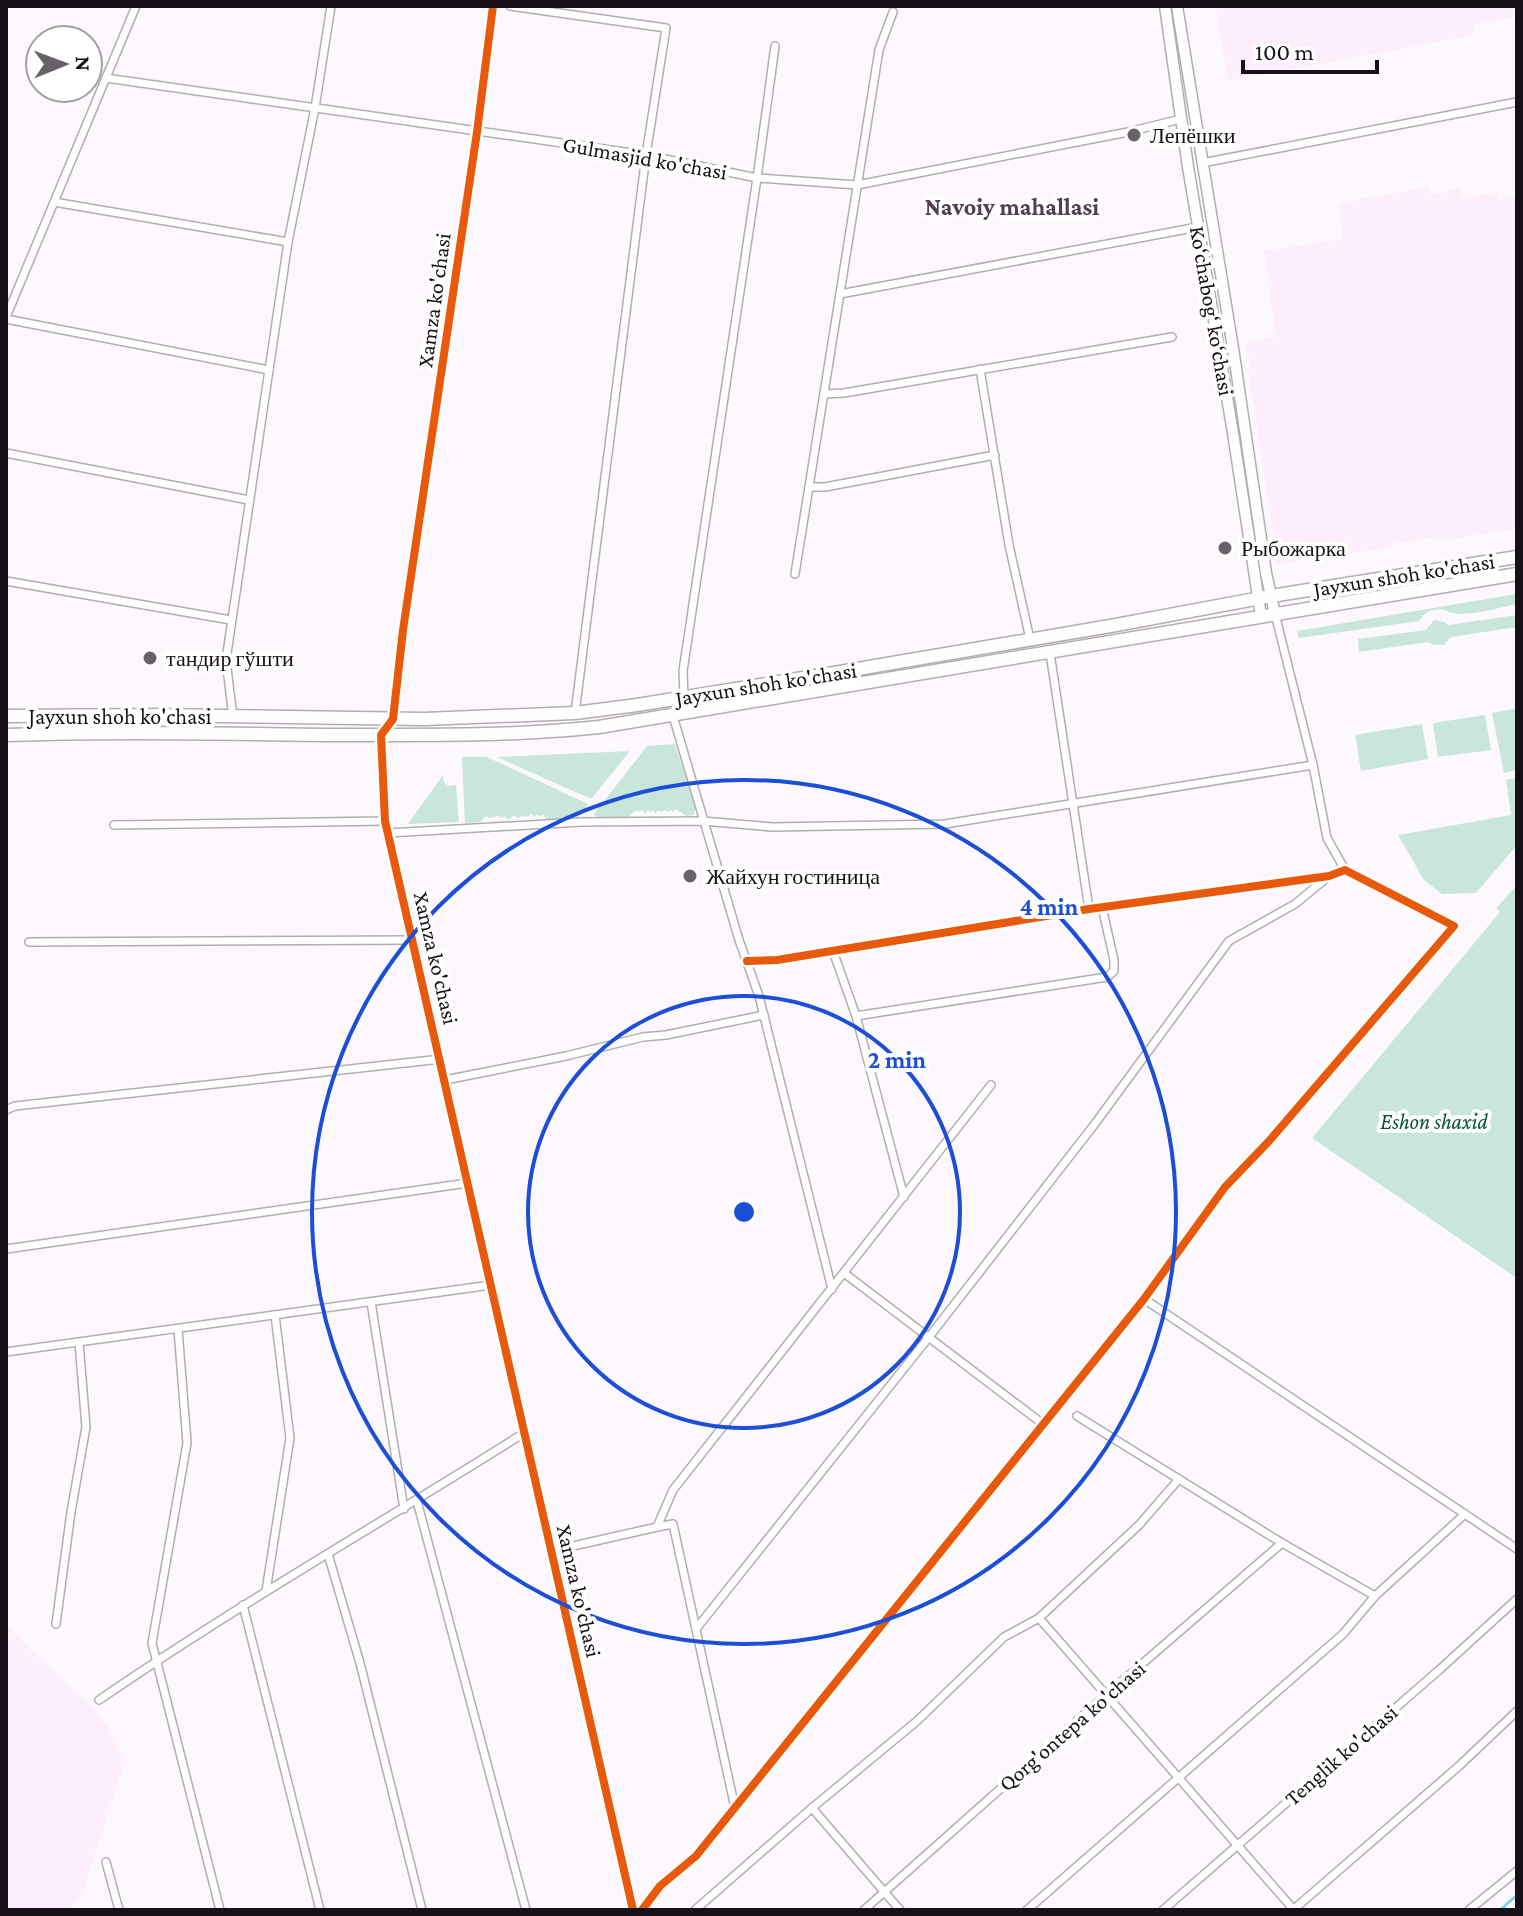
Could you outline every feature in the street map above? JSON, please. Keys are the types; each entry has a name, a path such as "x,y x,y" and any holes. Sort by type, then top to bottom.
{"highway":[{"name":"Jayxun shoh ko'chasi","path":"6,716 393,719 575,713 1517,557"},
{"path":"1431,570 1434,588"},
{"name":"Jayxun shoh ko'chasi","path":"6,735 75,732 537,733 599,727 1517,574"}],"main road":[{"name":"Ko‘chabog‘ ko‘chasi","path":"1165,6 1219,350 1264,597 1275,614"},
{"name":"Ko‘chabog‘ ko‘chasi","path":"1177,6 1233,348 1264,597 1261,616"}],"street":[{"path":"136,6 6,318 269,370"},
{"path":"233,717 226,660 231,620 288,242 315,108 331,6"},
{"name":"Xamza ko'chasi","path":"393,719 405,615 493,6"},
{"path":"510,6 666,28 646,155 575,713"},
{"path":"795,574 879,50 893,12"},
{"path":"684,697 683,671 775,46"},
{"name":"Gulmasjid ko'chasi","path":"106,78 646,155 757,178 857,185 1181,119"},
{"path":"1187,161 1201,161 1517,102"},
{"path":"54,202 288,242"},
{"path":"840,294 1198,227"},
{"path":"824,394 1172,337"},
{"path":"1219,350 1233,348"},
{"path":"980,369 1009,545 1030,639"},
{"path":"6,453 249,500"},
{"path":"809,487 825,487 995,455"},
{"path":"6,581 231,620"},
{"path":"642,1910 660,1886 696,1856 735,1808 1144,1299 1225,1187 1270,1140 1454,926 1345,870 1327,838 1313,765 1275,614"},
{"path":"1050,653 1089,909"},
{"path":"673,716 759,996 832,1289"},
{"path":"381,735 393,719"},
{"name":"Xamza ko'chasi","path":"381,735 385,821 633,1910"},
{"path":"388,833 581,822 703,821 772,827 945,824 1313,765"},
{"path":"114,825 385,821"},
{"path":"747,961 777,960 1102,907 1329,876 1345,870"},
{"path":"696,1629 1094,1125 1229,941 1295,904 1329,876"},
{"path":"856,1016 1107,977 1114,971 1114,960 1102,907"},
{"path":"29,942 413,940"},
{"path":"833,951 856,1016 904,1197"},
{"path":"445,1080 643,1037 764,1015"},
{"path":"6,1110 15,1106 441,1059"},
{"path":"657,1527 673,1490 991,1085"},
{"path":"6,1249 468,1183"},
{"path":"844,1273 1043,1424"},
{"path":"6,1352 491,1285"},
{"path":"1144,1299 1517,1549"},
{"path":"371,1302 404,1509"},
{"path":"266,1591 290,1438 275,1315"},
{"path":"178,1329 187,1443 152,1643 220,1910"},
{"path":"56,1624 86,1427 79,1343"},
{"path":"1077,1416 1282,1543 1375,1596"},
{"path":"99,1700 243,1605 524,1433"},
{"path":"695,1910 917,1721 1004,1637 1039,1618 1139,1525 1179,1479"},
{"path":"417,1501 526,1910"},
{"path":"1027,1910 1343,1634 1375,1596 1465,1514"},
{"path":"551,1551 673,1524 735,1808"},
{"name":"Qorg'ontepa ko'chasi","path":"864,1910 1282,1543"},
{"path":"328,1554 360,1663 422,1910"},
{"name":"Tenglik ko'chasi","path":"1163,1910 1517,1599"},
{"path":"243,1605 320,1910"},
{"path":"1039,1618 1294,1910 1459,1766 1517,1711"},
{"path":"812,1808 900,1910"},
{"path":"106,1862 119,1910"},
{"path":"1469,1910 1517,1871"}],"shaded area":[{"path":"1215,6 1517,6 1517,9 1513,10 1514,17 1474,25 1474,35 1228,81"},
{"path":"1429,187 1431,195 1460,188 1462,198 1498,192 1498,200 1517,195 1517,528 1447,540 1445,536 1394,543 1394,547 1277,564 1245,342 1276,337 1264,251 1342,239 1339,203"},
{"path":"6,1626 90,1705 109,1728 125,1760 83,1892 69,1910 6,1910"}],"green space":[{"path":"1517,594 1517,604 1480,612 1458,614 1438,609 1427,612 1419,621 1299,638 1297,631"},
{"path":"1517,615 1517,627 1451,637 1444,645 1428,642 1359,652 1358,639 1426,630 1434,620 1449,625"},
{"path":"1517,708 1517,770 1504,773 1492,713"},
{"path":"1485,715 1491,750 1438,757 1433,723"},
{"path":"1422,724 1428,759 1361,771 1355,735"},
{"path":"675,744 696,808 693,815 686,816 676,809 655,813 653,810 645,813 636,810 627,818 598,820 594,814 647,746"},
{"path":"630,751 591,799 497,757"},
{"path":"462,757 487,757 588,804 577,819 547,820 543,814 535,817 531,814 518,818 514,815 509,820 504,816 486,816 480,822 465,823"},
{"path":"443,775 444,783 456,785 459,822 408,824"},
{"path":"1517,778 1517,845 1476,893 1442,894 1424,880 1398,835 1511,815 1506,780"},
{"name":"Eshon shaxid","path":"1517,885 1517,1278 1312,1138 1500,912 1496,908"}],"waterway":[{"path":"1500,1910 1517,1895"}],"cycle path":[{"path":"493,6 403,630 393,719 381,735 385,821 633,1910"},
{"path":"642,1910 660,1886 696,1856 1144,1299 1225,1187 1270,1140 1454,926 1345,870 1329,876 1089,909 777,960 747,961"}],"place":[{"name":"Лепёшки","path":"1134,135"},
{"name":"Рыбожарка","path":"1225,548"},
{"name":"тандир гўшти","path":"150,658"},
{"name":"Жайхун гостиница","path":"690,876"}],"district":[{"name":"Navoiy mahallasi","path":"1012,206"}]}
